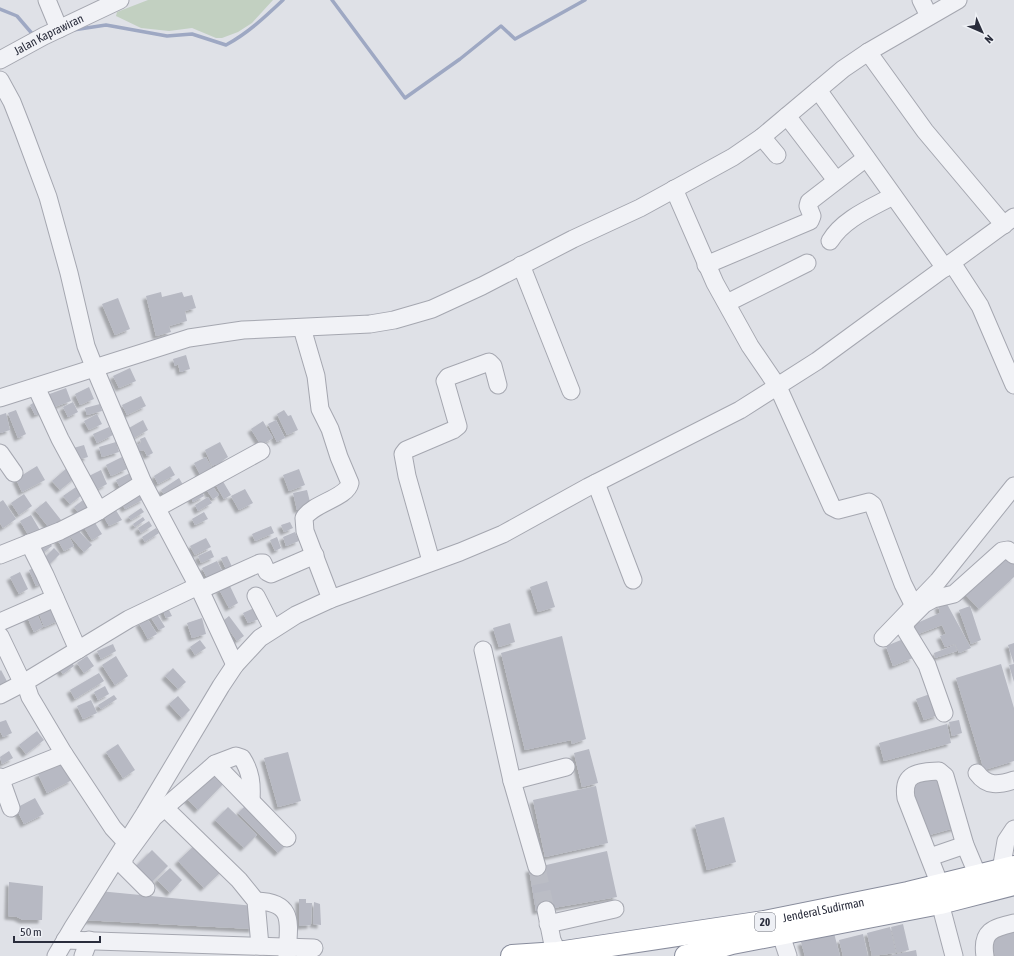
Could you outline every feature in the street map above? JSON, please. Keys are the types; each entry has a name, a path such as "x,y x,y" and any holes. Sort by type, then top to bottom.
{"highway":[{"name":"Jenderal Sudirman","path":"518,956 558,953 764,922 866,902 940,894 978,876 1010,874"},
{"name":"Jenderal Sudirman","path":"686,956 732,943 781,935 940,894 1010,874"}],"street":[{"path":"45,36 47,0"},
{"name":"Jalan Kaprawiran","path":"0,60 45,36 120,0"},
{"path":"921,0 929,16"},
{"path":"0,398 95,369 188,338 243,330 370,324 432,309 640,208 733,157 787,116 843,69 868,52 958,0"},
{"path":"56,956 145,813 234,665 252,646 273,629 296,615 331,599 431,561 460,552 503,534 596,482 704,429 778,387 817,361 1009,221 925,131 868,52"},
{"path":"0,80 12,102 24,130 48,197 66,259 86,346 95,369 143,483 199,588 234,665"},
{"path":"818,90 893,196 980,306 1014,385"},
{"path":"787,116 836,180"},
{"path":"762,136 777,155"},
{"path":"706,265 810,221 812,216 808,206 809,202 866,158"},
{"path":"674,189 706,265 750,346 778,387 832,507 838,510 869,502 876,508 903,584 914,606"},
{"path":"830,241 836,231 844,224 893,196"},
{"path":"727,303 807,263"},
{"path":"522,265 571,391"},
{"path":"302,328 316,376 320,409 330,429 339,457 350,483 346,490 313,508 304,518 305,531 331,599"},
{"path":"431,561 407,476 403,454 406,450 453,430 458,426 445,381 448,377 489,362 493,366 498,385"},
{"path":"36,387 60,439 98,511"},
{"path":"157,508 261,451"},
{"path":"0,453 14,473"},
{"path":"596,482 633,580"},
{"path":"0,555 60,531 98,511 143,483"},
{"path":"883,638 942,577 1014,486"},
{"path":"29,544 46,575 78,650"},
{"path":"944,713 927,666 905,629 906,622 924,604 933,599 954,594 1002,551 1008,550 1014,555"},
{"path":"0,695 149,609 260,563 263,563 267,572 271,574 315,555"},
{"path":"256,596 273,629"},
{"path":"0,622 55,598"},
{"path":"0,636 30,697 64,754 112,828 126,842"},
{"path":"483,650 512,781 537,867"},
{"path":"11,808 0,778 64,754"},
{"path":"146,888 124,866 124,858 154,817 215,764 236,756 242,758 250,771 252,785 251,800"},
{"path":"215,764 286,838"},
{"path":"512,781 566,767"},
{"path":"954,956 930,857 906,798 904,786 906,780 912,776 927,772 939,771 945,776 965,845 978,876"},
{"path":"977,773 984,780 995,784 1014,780"},
{"path":"165,808 239,880 256,901 260,946"},
{"path":"1010,874 1006,841 1014,829"},
{"path":"930,857 965,845"},
{"path":"256,901 277,904 285,911 289,933 287,952"},
{"path":"558,953 547,917 616,909"},
{"path":"985,956 985,938 989,933 995,928 1014,923"},
{"path":"781,935 788,956"},
{"path":"65,940 86,948 260,946 287,952 314,948"}],"green space":[{"path":"148,0 273,0 252,23 238,32 222,38 216,38 192,28 169,31 141,28 116,16 117,12"}],"building":[{"path":"161,292 162,297 182,292 184,297 192,295 196,308 185,311 187,321 169,326 171,332 156,336 146,296"},
{"path":"118,298 130,329 115,335 102,304"},
{"path":"186,355 190,369 180,372 178,364 175,366 173,359"},
{"path":"130,368 136,381 119,388 113,376"},
{"path":"89,387 94,399 80,405 75,394"},
{"path":"66,388 71,401 49,409 44,396"},
{"path":"141,396 146,406 127,415 122,405"},
{"path":"38,400 44,411 35,415 30,405"},
{"path":"73,402 78,412 68,417 63,407"},
{"path":"100,404 102,411 87,415 85,408"},
{"path":"16,410 26,434 18,438 8,413"},
{"path":"284,410 288,416 291,415 298,430 287,435 277,414"},
{"path":"6,413 10,430 0,433 0,415"},
{"path":"97,414 102,424 89,430 84,421"},
{"path":"143,420 148,430 134,438 129,428"},
{"path":"276,420 285,438 277,442 268,424"},
{"path":"263,421 273,438 261,445 251,429"},
{"path":"109,427 113,435 97,443 93,434"},
{"path":"145,437 153,453 147,456 144,450 140,451 137,445 141,443 140,439"},
{"path":"116,442 119,452 102,457 99,447"},
{"path":"220,442 228,457 222,461 224,465 218,468 216,464 212,466 205,450"},
{"path":"84,445 88,457 74,461 70,449"},
{"path":"122,457 127,469 111,476 106,465"},
{"path":"206,457 213,470 201,476 194,463"},
{"path":"37,466 45,480 22,492 16,479"},
{"path":"170,466 175,475 158,484 154,476"},
{"path":"68,467 76,477 60,490 52,481"},
{"path":"299,469 305,485 289,491 283,475"},
{"path":"101,470 107,484 92,492 85,478"},
{"path":"130,473 136,485 122,492 116,480"},
{"path":"179,478 185,488 167,499 161,490"},
{"path":"221,478 231,495 224,499 214,482"},
{"path":"211,484 219,495 213,499 205,488"},
{"path":"76,487 82,495 70,504 63,496"},
{"path":"200,488 204,496 193,502 189,494"},
{"path":"245,489 253,503 239,510 231,496"},
{"path":"139,490 144,499 125,509 120,500"},
{"path":"307,490 311,506 297,510 293,493"},
{"path":"24,494 32,506 19,515 11,503"},
{"path":"208,497 212,503 198,511 195,505"},
{"path":"3,500 16,519 3,528 0,523 0,502"},
{"path":"83,500 91,510 82,517 74,507"},
{"path":"46,501 61,520 50,529 35,510"},
{"path":"114,507 122,520 109,526 102,513"},
{"path":"141,508 144,512 131,520 128,517"},
{"path":"204,512 208,519 195,525 192,519"},
{"path":"31,515 41,532 30,538 20,521"},
{"path":"143,517 145,520 135,527 133,524"},
{"path":"92,518 102,534 92,540 82,524"},
{"path":"149,521 152,526 141,533 138,528"},
{"path":"290,522 293,528 284,532 281,525"},
{"path":"271,526 274,533 255,541 252,534"},
{"path":"76,528 92,545 84,552 69,535"},
{"path":"156,528 159,533 145,542 142,537"},
{"path":"295,532 299,541 286,546 283,537"},
{"path":"68,534 74,546 64,551 57,539"},
{"path":"277,537 281,548 275,551 270,540"},
{"path":"206,538 211,547 195,555 190,546"},
{"path":"47,540 52,546 44,552 39,546"},
{"path":"54,548 60,554 50,564 44,558"},
{"path":"211,550 214,557 201,563 198,556"},
{"path":"1004,552 1014,563 1014,577 979,609 962,591"},
{"path":"227,556 235,573 229,576 221,558"},
{"path":"217,561 225,577 210,584 202,568"},
{"path":"37,567 44,582 36,586 29,570"},
{"path":"20,572 28,589 19,594 10,577"},
{"path":"547,581 555,607 538,612 530,587"},
{"path":"229,584 238,603 229,608 219,589"},
{"path":"53,604 60,620 44,627 38,610"},
{"path":"947,604 971,648 959,653 955,644 945,647 940,636 946,634 942,625 913,636 908,627 940,613 938,605"},
{"path":"167,606 172,616 166,618 162,608"},
{"path":"970,606 981,640 971,644 959,610"},
{"path":"254,608 259,619 248,623 243,613"},
{"path":"154,609 165,627 159,630 148,613"},
{"path":"35,610 43,627 34,632 26,615"},
{"path":"229,616 244,636 237,641 223,621"},
{"path":"147,618 157,634 148,639 139,623"},
{"path":"202,618 206,634 192,638 187,623"},
{"path":"510,623 515,642 499,647 493,628"},
{"path":"562,636 586,739 572,744 571,740 525,750 501,653"},
{"path":"906,638 913,658 893,666 886,646"},
{"path":"200,640 206,648 195,655 190,647"},
{"path":"1014,643 1014,664 1008,645"},
{"path":"113,644 116,651 101,659 97,651"},
{"path":"955,645 957,651 935,658 934,653"},
{"path":"87,656 94,666 84,673 77,663"},
{"path":"116,656 128,676 115,685 102,665"},
{"path":"70,659 74,666 63,674 58,667"},
{"path":"1001,664 1014,708 1014,761 984,770 956,678"},
{"path":"1014,664 1014,682 1009,665"},
{"path":"173,668 186,682 178,689 165,676"},
{"path":"1,670 10,687 0,692 0,671"},
{"path":"99,673 104,681 75,699 70,690"},
{"path":"105,686 109,694 98,700 94,692"},
{"path":"930,694 938,715 924,720 916,699"},
{"path":"114,695 117,699 101,709 98,705"},
{"path":"178,696 190,710 182,718 169,704"},
{"path":"91,700 97,713 83,719 77,706"},
{"path":"6,720 12,733 3,737 0,731 0,722"},
{"path":"959,720 962,733 952,736 949,722"},
{"path":"947,724 951,743 884,761 879,743"},
{"path":"37,731 44,740 26,754 19,745"},
{"path":"118,744 135,770 123,778 106,752"},
{"path":"589,749 598,783 582,787 574,753"},
{"path":"9,751 13,758 2,764 0,757"},
{"path":"288,752 301,801 278,807 264,758"},
{"path":"63,762 72,780 47,793 38,774"},
{"path":"216,771 226,781 198,810 186,798"},
{"path":"941,773 958,827 926,836 910,780"},
{"path":"596,786 608,843 545,857 533,800"},
{"path":"35,798 44,814 24,824 16,808"},
{"path":"246,805 288,843 278,853 238,813"},
{"path":"228,807 257,835 244,848 215,820"},
{"path":"724,817 736,862 707,870 695,825"},
{"path":"197,843 223,870 204,888 178,861"},
{"path":"152,850 168,866 151,883 135,867"},
{"path":"607,851 617,897 536,911 529,869"},
{"path":"170,868 182,880 170,893 157,880"},
{"path":"9,882 43,886 42,920 23,920 17,917 8,916"},
{"path":"99,891 254,906 253,929 82,920"},
{"path":"299,899 306,899 306,903 312,903 311,925 299,926"},
{"path":"314,902 320,904 321,925 313,924"},
{"path":"903,924 909,950 897,953 891,927"},
{"path":"890,927 896,953 872,956 867,933"},
{"path":"1014,931 1014,956 995,956 991,937"},
{"path":"834,933 840,956 805,956 801,942"},
{"path":"863,934 868,956 843,956 839,940"},
{"path":"916,950 917,956 892,956 892,955"}],"waterway":[{"path":"73,30 106,25 167,36 192,34 226,45 263,19 283,0"},
{"path":"332,0 405,98 460,59 501,26 515,39 585,0"},
{"path":"0,9 17,16 35,37"}],"tunnel":[{"path":"537,867 546,910"}]}
